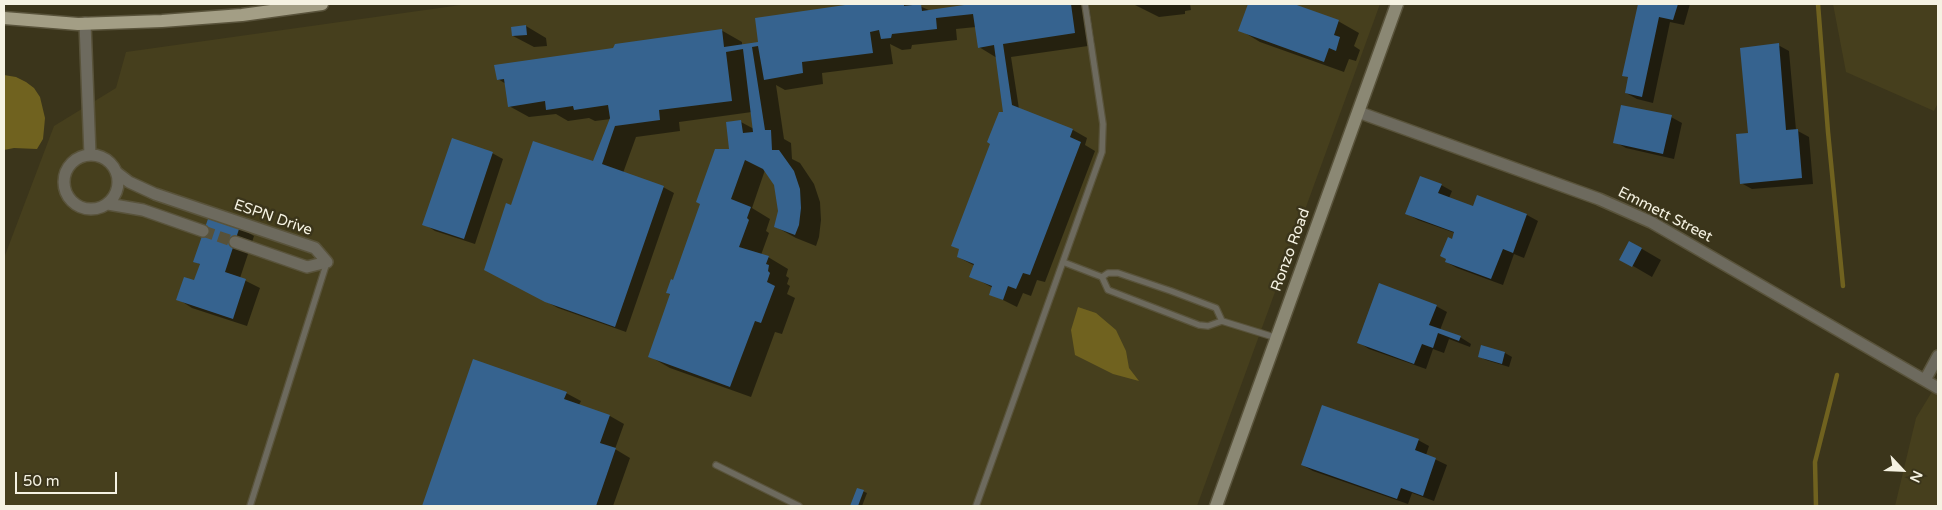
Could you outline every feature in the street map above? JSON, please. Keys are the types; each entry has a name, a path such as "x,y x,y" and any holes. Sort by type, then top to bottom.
{"main road":[{"path":"4,18 81,23 162,21 242,15 322,4"},
{"name":"Ronzo Road","path":"1216,506 1397,4"}],"street":[{"path":"81,23 90,155 77,158 70,164 65,172 63,181 64,191 75,205 83,209 100,208 108,204 117,189 116,172"},
{"name":"Emmett Street","path":"1358,112 1599,199 1651,222 1938,388"},
{"name":"ESPN Drive","path":"90,155 104,158 112,164 116,172 130,182 155,194 315,248 327,262"},
{"path":"108,204 143,210 204,231"},
{"path":"236,242 307,267 327,262"},
{"path":"1925,380 1938,356"}],"lane":[{"path":"976,506 1102,152 1103,124 1085,4"},
{"path":"250,506 327,262"},
{"path":"1063,262 1102,277 1108,290 1199,325 1208,326 1222,320 1276,338"},
{"path":"1102,277 1118,272 1216,308 1222,320"},
{"path":"716,465 799,506"}],"shaded area":[{"path":"468,4 1380,4 1197,506 4,506 4,258 54,126 116,88 126,52"},
{"path":"1833,4 1938,4 1938,103 1934,111 1846,72"},
{"path":"4,75 16,77 26,82 34,88 40,97 45,118 43,139 37,149 14,148 4,150"},
{"path":"1078,307 1096,313 1116,330 1126,351 1129,368 1139,381 1113,374 1075,355 1071,330"},
{"path":"1938,382 1938,506 1895,506 1916,418"}],"building":[{"path":"852,4 904,4 904,6 921,4 922,11 971,4 1071,4 1075,33 1003,44 1012,105 1073,129 1070,137 1081,142 1030,275 1023,273 1016,289 1008,286 1003,300 989,295 992,286 969,277 974,264 957,257 959,249 951,246 990,144 987,142 999,112 1003,112 994,45 978,48 973,14 936,18 937,29 892,34 891,38 881,39 879,30 870,32 873,53 802,62 803,73 764,80 758,46 752,47 765,130 771,130 772,150 779,150 794,171 800,189 801,208 799,225 795,235 774,227 778,211 774,185 763,169 745,160 731,199 751,207 747,218 749,220 739,247 769,256 766,264 769,265 768,271 770,273 767,282 775,286 761,323 755,321 730,387 648,357 670,294 666,293 671,279 673,280 700,204 696,202 715,149 729,149 726,122 741,120 743,133 753,132 743,49 726,52 732,101 659,110 660,120 615,126 602,164 664,186 615,327 545,302 484,270 506,203 511,205 533,141 593,161 610,118 608,105 574,110 573,106 546,110 545,101 508,107 504,79 497,80 494,65 613,48 615,44 722,29 724,47 758,42 755,18"},
{"path":"1248,4 1294,4 1339,20 1334,35 1340,37 1336,51 1329,48 1324,62 1238,31"},
{"path":"1638,4 1678,4 1673,20 1659,17 1642,97 1625,93 1628,77 1622,76"},
{"path":"526,25 527,35 512,36 511,27"},
{"path":"1779,43 1786,130 1798,129 1802,178 1740,184 1736,134 1748,133 1740,48"},
{"path":"1621,105 1672,115 1663,154 1613,143"},
{"path":"452,138 493,152 464,239 422,225"},
{"path":"1420,176 1442,184 1438,193 1473,206 1477,195 1527,214 1513,253 1503,249 1491,279 1445,262 1446,259 1440,256 1448,237 1452,239 1454,232 1405,214"},
{"path":"209,216 240,226 225,272 246,279 233,319 176,300 184,277 194,280 200,264 193,262"},
{"path":"1629,241 1642,248 1632,267 1619,260"},
{"path":"1379,283 1437,305 1429,325 1461,336 1459,341 1438,333 1433,348 1422,344 1414,364 1357,343"},
{"path":"1481,345 1505,352 1502,364 1478,357"},
{"path":"473,359 567,392 564,399 610,415 600,443 616,448 596,506 422,506"},
{"path":"1322,405 1419,439 1415,450 1436,458 1423,496 1401,488 1397,499 1301,465"},
{"path":"857,488 864,490 858,506 850,506"}],"waterway":[{"path":"1818,4 1843,286"},
{"path":"1816,506 1815,462 1837,375"}],"tunnel":[{"path":"203,231 235,242"}]}
